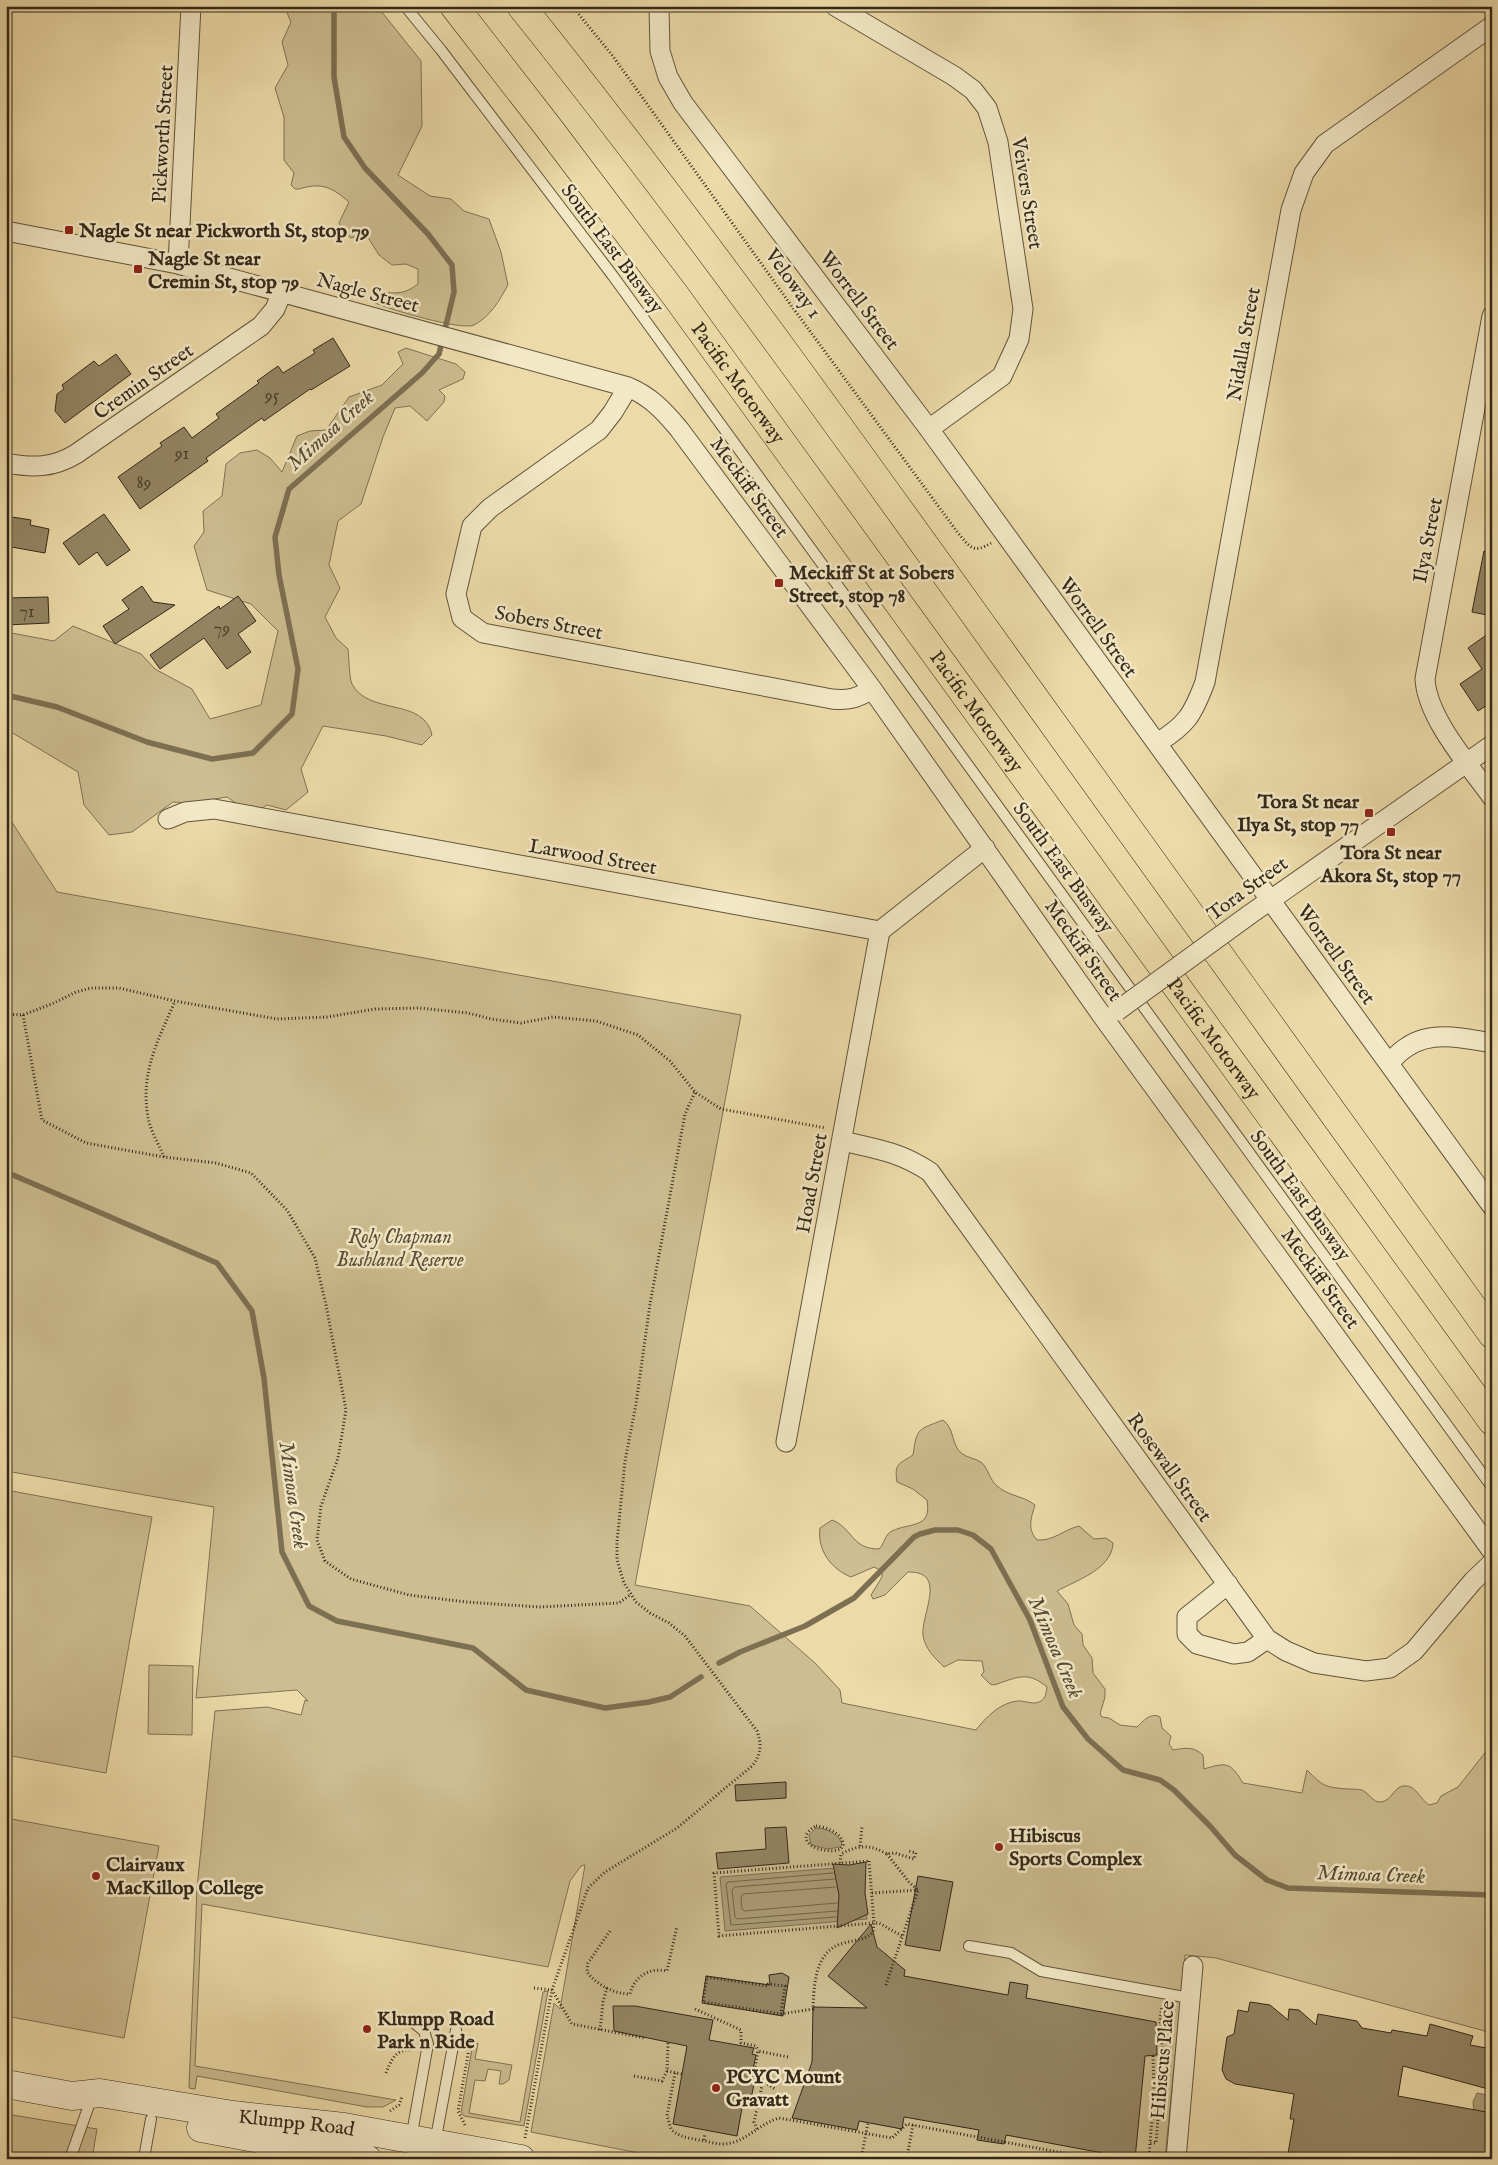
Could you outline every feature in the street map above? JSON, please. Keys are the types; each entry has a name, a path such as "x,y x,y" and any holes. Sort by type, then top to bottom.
{"highway":[{"name":"Pacific Motorway","path":"454,6 681,303 1492,1421"},
{"path":"521,6 702,241 944,572 1492,1334"}],"main road":[{"name":"Klumpp Road","path":"6,2084 80,2100 97,2109 367,2159"},
{"name":"Klumpp Road","path":"80,2100 100,2092 233,2115 344,2127 422,2150 523,2151"}],"street":[{"name":"Pickworth Street","path":"178,264 191,6"},
{"name":"Worrell Street","path":"659,6 660,51 668,77 683,103 929,429 1492,1206"},
{"name":"Veivers Street","path":"835,6 954,76 973,90 987,108 998,142 1023,308 1019,340 1002,376 929,429"},
{"name":"Nidalla Street","path":"1157,743 1180,728 1194,711 1204,682 1291,210 1304,174 1324,144 1492,26"},
{"name":"Nagle Street","path":"6,231 178,264 628,387"},
{"name":"Cremin Street","path":"6,463 31,467 46,466 76,454 261,326 275,309 282,292"},
{"name":"Ilya Street","path":"1492,316 1425,679 1426,693 1434,716 1492,798"},
{"name":"Sobers Street","path":"628,387 613,412 599,430 490,508 472,526 456,594 462,618 483,633 832,699 845,700 854,698 872,689"},
{"name":"Meckiff Street","path":"628,387 659,406 679,428 872,689 985,848 1111,1015 1492,1551"},
{"name":"Tora Street","path":"1111,1015 1269,900 1492,745"},
{"name":"Larwood Street","path":"168,818 185,812 214,810 880,931"},
{"path":"880,931 985,848"},
{"name":"Hoad Street","path":"786,1442 880,931"},
{"path":"1389,1063 1408,1046 1432,1037 1458,1037 1492,1043"},
{"name":"Rosewall Street","path":"843,1137 889,1151 911,1160 930,1172 1267,1639 1286,1651 1314,1663 1366,1671 1390,1668 1414,1651 1473,1581 1492,1563"},
{"path":"1228,1584 1187,1617 1187,1634 1197,1644 1234,1654 1248,1652 1267,1639"},
{"name":"Hibiscus Place","path":"1176,2159 1193,1966"}],"lane":[{"name":"South East Busway","path":"405,6 447,58 619,284 1492,1487"},
{"path":"969,1946 1010,1953 1041,1971 1190,1998"},
{"path":"413,2022 424,2031 428,2044 422,2150"},
{"path":"422,2150 456,2030"},
{"path":"70,2159 80,2100"},
{"path":"144,2158 151,2119"}],"path":[{"name":"Veloway 1","path":"572,6 612,55 799,316 958,533 970,547 979,549 1004,534"},
{"path":"6,1014 23,1015 76,992 91,988 119,988 175,1001 277,1019 326,1017 375,1009 419,1008 468,1013 491,1019 521,1023 553,1017 596,1021 638,1035 670,1061 695,1092 721,1109 843,1137"},
{"path":"164,1157 148,1118 147,1074 154,1051 175,1001"},
{"path":"23,1015 42,1120 86,1143 164,1157 216,1162 251,1173 287,1210 315,1258 346,1410 338,1458 321,1506 317,1540 325,1561 351,1579 409,1595 466,1602 539,1607 619,1603 630,1595"},
{"path":"523,2151 552,1990 562,1958 576,1925 584,1896 594,1880 677,1828 752,1766 760,1754 760,1739 757,1731 692,1644 669,1622 642,1608 630,1595 619,1567 617,1551 625,1461 636,1404 650,1304 685,1114 695,1092"},
{"path":"843,1840 841,1849 822,1851 810,1846 807,1834 810,1829 822,1826 834,1832 843,1840 852,1849"},
{"path":"860,1846 862,1827"},
{"path":"840,1863 841,1854 852,1849 860,1846 875,1848 887,1854 909,1882 918,1890"},
{"path":"887,1854 895,1852 914,1859 916,1853 909,1851"},
{"path":"781,2014 785,1986 768,1984 768,1986 707,1977 703,2002 781,2014 813,2009 815,1978 824,1956 836,1946 868,1937 874,1932 874,1923 872,1893 869,1861 714,1873 719,1936 874,1923 879,1923 902,1936"},
{"path":"872,1893 918,1890"},
{"path":"886,1985 918,1890"},
{"path":"610,1931 588,1963 587,1972 592,1978 618,1994 630,1994 640,1976 655,1970 666,1971 677,1926"},
{"path":"600,2030 603,2002 607,1987"},
{"path":"534,1988 552,1990"},
{"path":"552,1990 572,2024 645,2038"},
{"path":"1150,2142 1156,2143 1163,2046 1160,2020 1164,1993"},
{"path":"695,2009 741,2030 741,2043 756,2046 758,2052 752,2076 763,2081 774,2090"},
{"path":"409,2059 413,2022"},
{"path":"468,2127 460,2119 458,2111 470,2042"},
{"path":"634,2076 662,2081 667,2071 668,2043"},
{"path":"386,2073 396,2054 404,2050 411,2050"},
{"path":"758,2052 788,2057"},
{"path":"1135,2159 1149,2157 1154,2096 1153,2056"},
{"path":"667,2071 682,2074"},
{"path":"675,2073 666,2106 670,2129 681,2136 730,2143 745,2138 772,2120 784,2118 892,2138 907,2124 1096,2159"},
{"path":"757,2129 754,2122 763,2081"},
{"path":"390,2111 399,2105 403,2094"},
{"path":"861,2159 868,2123"},
{"path":"907,2157 913,2125"},
{"path":"704,2140 705,2134"}],"green space":[{"path":"284,6 377,6 421,61 422,126 398,175 430,196 451,199 464,211 489,219 501,252 508,285 490,313 474,325 455,325 440,322 373,302 373,295 405,291 418,284 418,269 406,264 392,265 379,255 366,234 351,238 343,231 339,223 349,202 332,189 314,186 295,189 291,185 294,173 284,160 284,117 275,88 288,65 282,42 291,22"},
{"path":"406,348 456,364 465,372 463,379 439,390 445,396 444,402 427,421 410,406 395,408 383,437 361,504 338,521 329,565 340,588 325,617 336,638 348,649 351,681 360,694 371,700 419,716 427,723 432,735 422,745 386,736 323,726 301,769 308,792 286,810 267,805 251,810 227,797 189,803 173,802 132,832 109,835 84,805 78,772 6,729 6,632 54,641 73,626 141,654 155,669 192,689 210,719 261,705 278,631 251,604 207,590 194,546 204,532 203,511 222,496 226,464 240,453 257,450 270,458 282,472 297,436 310,431 326,430 349,397 382,385 403,364 398,352"},
{"name":"Roly Chapman Bushland Reserve","path":"6,813 57,892 741,1015 635,1585 750,1606 815,1663 840,1690 842,1703 976,1730 999,1708 1011,1702 1035,1703 1043,1700 1047,1687 1033,1679 1021,1677 994,1685 990,1684 981,1675 984,1672 982,1661 958,1660 944,1667 937,1660 928,1649 923,1635 923,1626 930,1595 930,1586 927,1578 920,1574 908,1572 885,1595 873,1599 871,1595 882,1577 882,1571 874,1567 851,1577 837,1569 823,1551 820,1528 832,1520 844,1528 863,1546 879,1549 890,1532 923,1520 928,1509 927,1500 913,1489 897,1482 896,1471 901,1462 913,1455 916,1439 920,1431 943,1420 947,1424 961,1453 982,1463 995,1484 1001,1489 1035,1505 1031,1519 1031,1528 1037,1540 1054,1537 1079,1526 1094,1539 1106,1538 1113,1543 1107,1560 1100,1567 1057,1591 1068,1604 1074,1625 1082,1634 1083,1645 1092,1658 1093,1673 1105,1689 1105,1697 1100,1714 1102,1717 1109,1718 1120,1725 1137,1727 1150,1716 1160,1717 1162,1728 1171,1736 1169,1744 1173,1750 1185,1748 1196,1750 1203,1755 1204,1769 1218,1765 1227,1765 1235,1771 1243,1783 1302,1793 1307,1770 1324,1785 1362,1790 1378,1802 1385,1801 1399,1788 1406,1786 1413,1788 1429,1805 1437,1803 1441,1796 1458,1787 1492,1744 1492,2033 1216,1958 1185,1955 1165,2159 670,2159 531,2132 554,2003 560,2009 585,1865 581,1866 570,1881 548,1967 202,1904 195,2066 396,2100 383,2107 367,2107 197,2076 195,2089 189,2088 197,1888 215,1711 267,1707 301,1715 305,1700 308,1701 297,1690 196,1698 214,1507 6,1471"},
{"path":"6,1490 152,1517 106,1773 6,1755"},
{"path":"149,1665 193,1666 192,1735 148,1734"},
{"path":"6,1818 159,1846 124,2038 6,2016"},
{"path":"548,1991 524,2126 464,2116 461,2112 473,2043 478,2043 475,2059 512,2065 509,2080 503,2084 499,2084 501,2071 488,2069 485,2081 475,2080 469,2113 520,2122 543,1992"},
{"path":"6,2114 97,2129 92,2159 6,2159"}],"water":[{"path":"816,1828 832,1832 841,1841 842,1845 828,1849 811,1845 809,1835"},
{"path":"862,1866 867,1919 725,1931 720,1877"},
{"path":"1477,2093 1492,2096 1491,2116 1474,2112 1473,2102"}],"building":[{"path":"333,338 350,366 310,389 264,421 262,418 206,458 208,461 140,509 118,477 162,446 160,443 184,427 192,438 219,418 216,414 259,383 257,381 278,366 283,373 315,353 313,350"},
{"path":"116,354 131,374 65,423 55,411 57,394 64,389 62,385 94,361 99,366"},
{"path":"104,514 130,550 107,566 97,552 79,565 63,543"},
{"path":"6,516 31,520 30,525 49,529 45,553 6,546"},
{"path":"1484,551 1492,552 1492,616 1472,612"},
{"path":"142,586 153,602 175,605 115,644 103,626 129,609 122,600"},
{"path":"238,596 256,621 238,634 251,652 227,669 204,638 160,669 150,655 219,606 220,609"},
{"path":"48,597 49,623 6,625 6,598"},
{"path":"1492,631 1492,702 1478,711 1460,684 1482,669 1468,648"},
{"path":"786,1782 786,1798 736,1801 735,1785"},
{"path":"786,1827 789,1863 718,1869 716,1853 766,1849 765,1828"},
{"path":"866,1862 865,1893 868,1914 837,1928 839,1895 833,1864 849,1865"},
{"path":"918,1876 953,1882 940,1951 905,1945"},
{"path":"871,1924 877,1947 905,1970 904,1976 1008,1995 1010,1982 1028,1985 1026,1998 1156,2022 1157,2055 1145,2056 1135,2159 1006,2135 1004,2144 977,2140 979,2130 904,2117 902,2129 859,2121 857,2130 792,2118 812,2062 813,2007 867,2008 828,1976"},
{"path":"782,1973 789,1977 783,2016 702,2003 706,1976 770,1985 769,1975"},
{"path":"1250,2002 1270,2005 1288,2020 1289,2009 1299,2010 1316,2025 1318,2014 1357,2021 1362,2028 1391,2033 1392,2030 1427,2036 1430,2024 1473,2036 1470,2045 1492,2049 1492,2090 1403,2066 1398,2096 1492,2113 1492,2159 1287,2159 1294,2119 1290,2119 1294,2094 1235,2084 1226,2079 1222,2070 1227,2037 1234,2034 1238,2010 1248,2012"},
{"name":"PCYC Mount Gravatt","path":"613,2006 635,2006 713,2020 709,2040 754,2048 752,2054 756,2055 751,2078 755,2079 751,2099 744,2097 737,2136 673,2124 687,2046 614,2031"}],"waterway":[{"name":"Mimosa Creek","path":"6,695 57,707 147,742 212,759 253,753 292,714 298,669 279,575 275,537 289,489 422,373 439,354 454,292 452,265 428,234 365,168 344,137 334,77 334,6"},
{"name":"Mimosa Creek","path":"6,1172 217,1263 252,1311 264,1378 282,1552 309,1606 337,1621 473,1648 526,1690 605,1708 670,1697 701,1677"},
{"name":"Mimosa Creek","path":"719,1663 740,1652 805,1626 854,1598 914,1537 935,1530 958,1530 973,1535 991,1549 1030,1620 1063,1707 1088,1739 1123,1770 1160,1780 1174,1790 1210,1826 1235,1855 1267,1880 1288,1888 1492,1895"}],"place":[{"name":"Nagle St near Pickworth St, stop 79","path":"69,230"},
{"name":"Nagle St near Cremin St, stop 79","path":"138,269"},
{"name":"Meckiff St at Sobers Street, stop 78","path":"779,583"},
{"name":"Tora St near Ilya St, stop 77","path":"1369,813"},
{"name":"Tora St near Akora St, stop 77","path":"1391,832"},
{"name":"Hibiscus Sports Complex","path":"999,1847"},
{"name":"Clairvaux MacKillop College","path":"96,1876"},
{"name":"Klumpp Road Park n Ride","path":"367,2029"},
{"name":"PCYC Mount Gravatt","path":"716,2088"}]}
